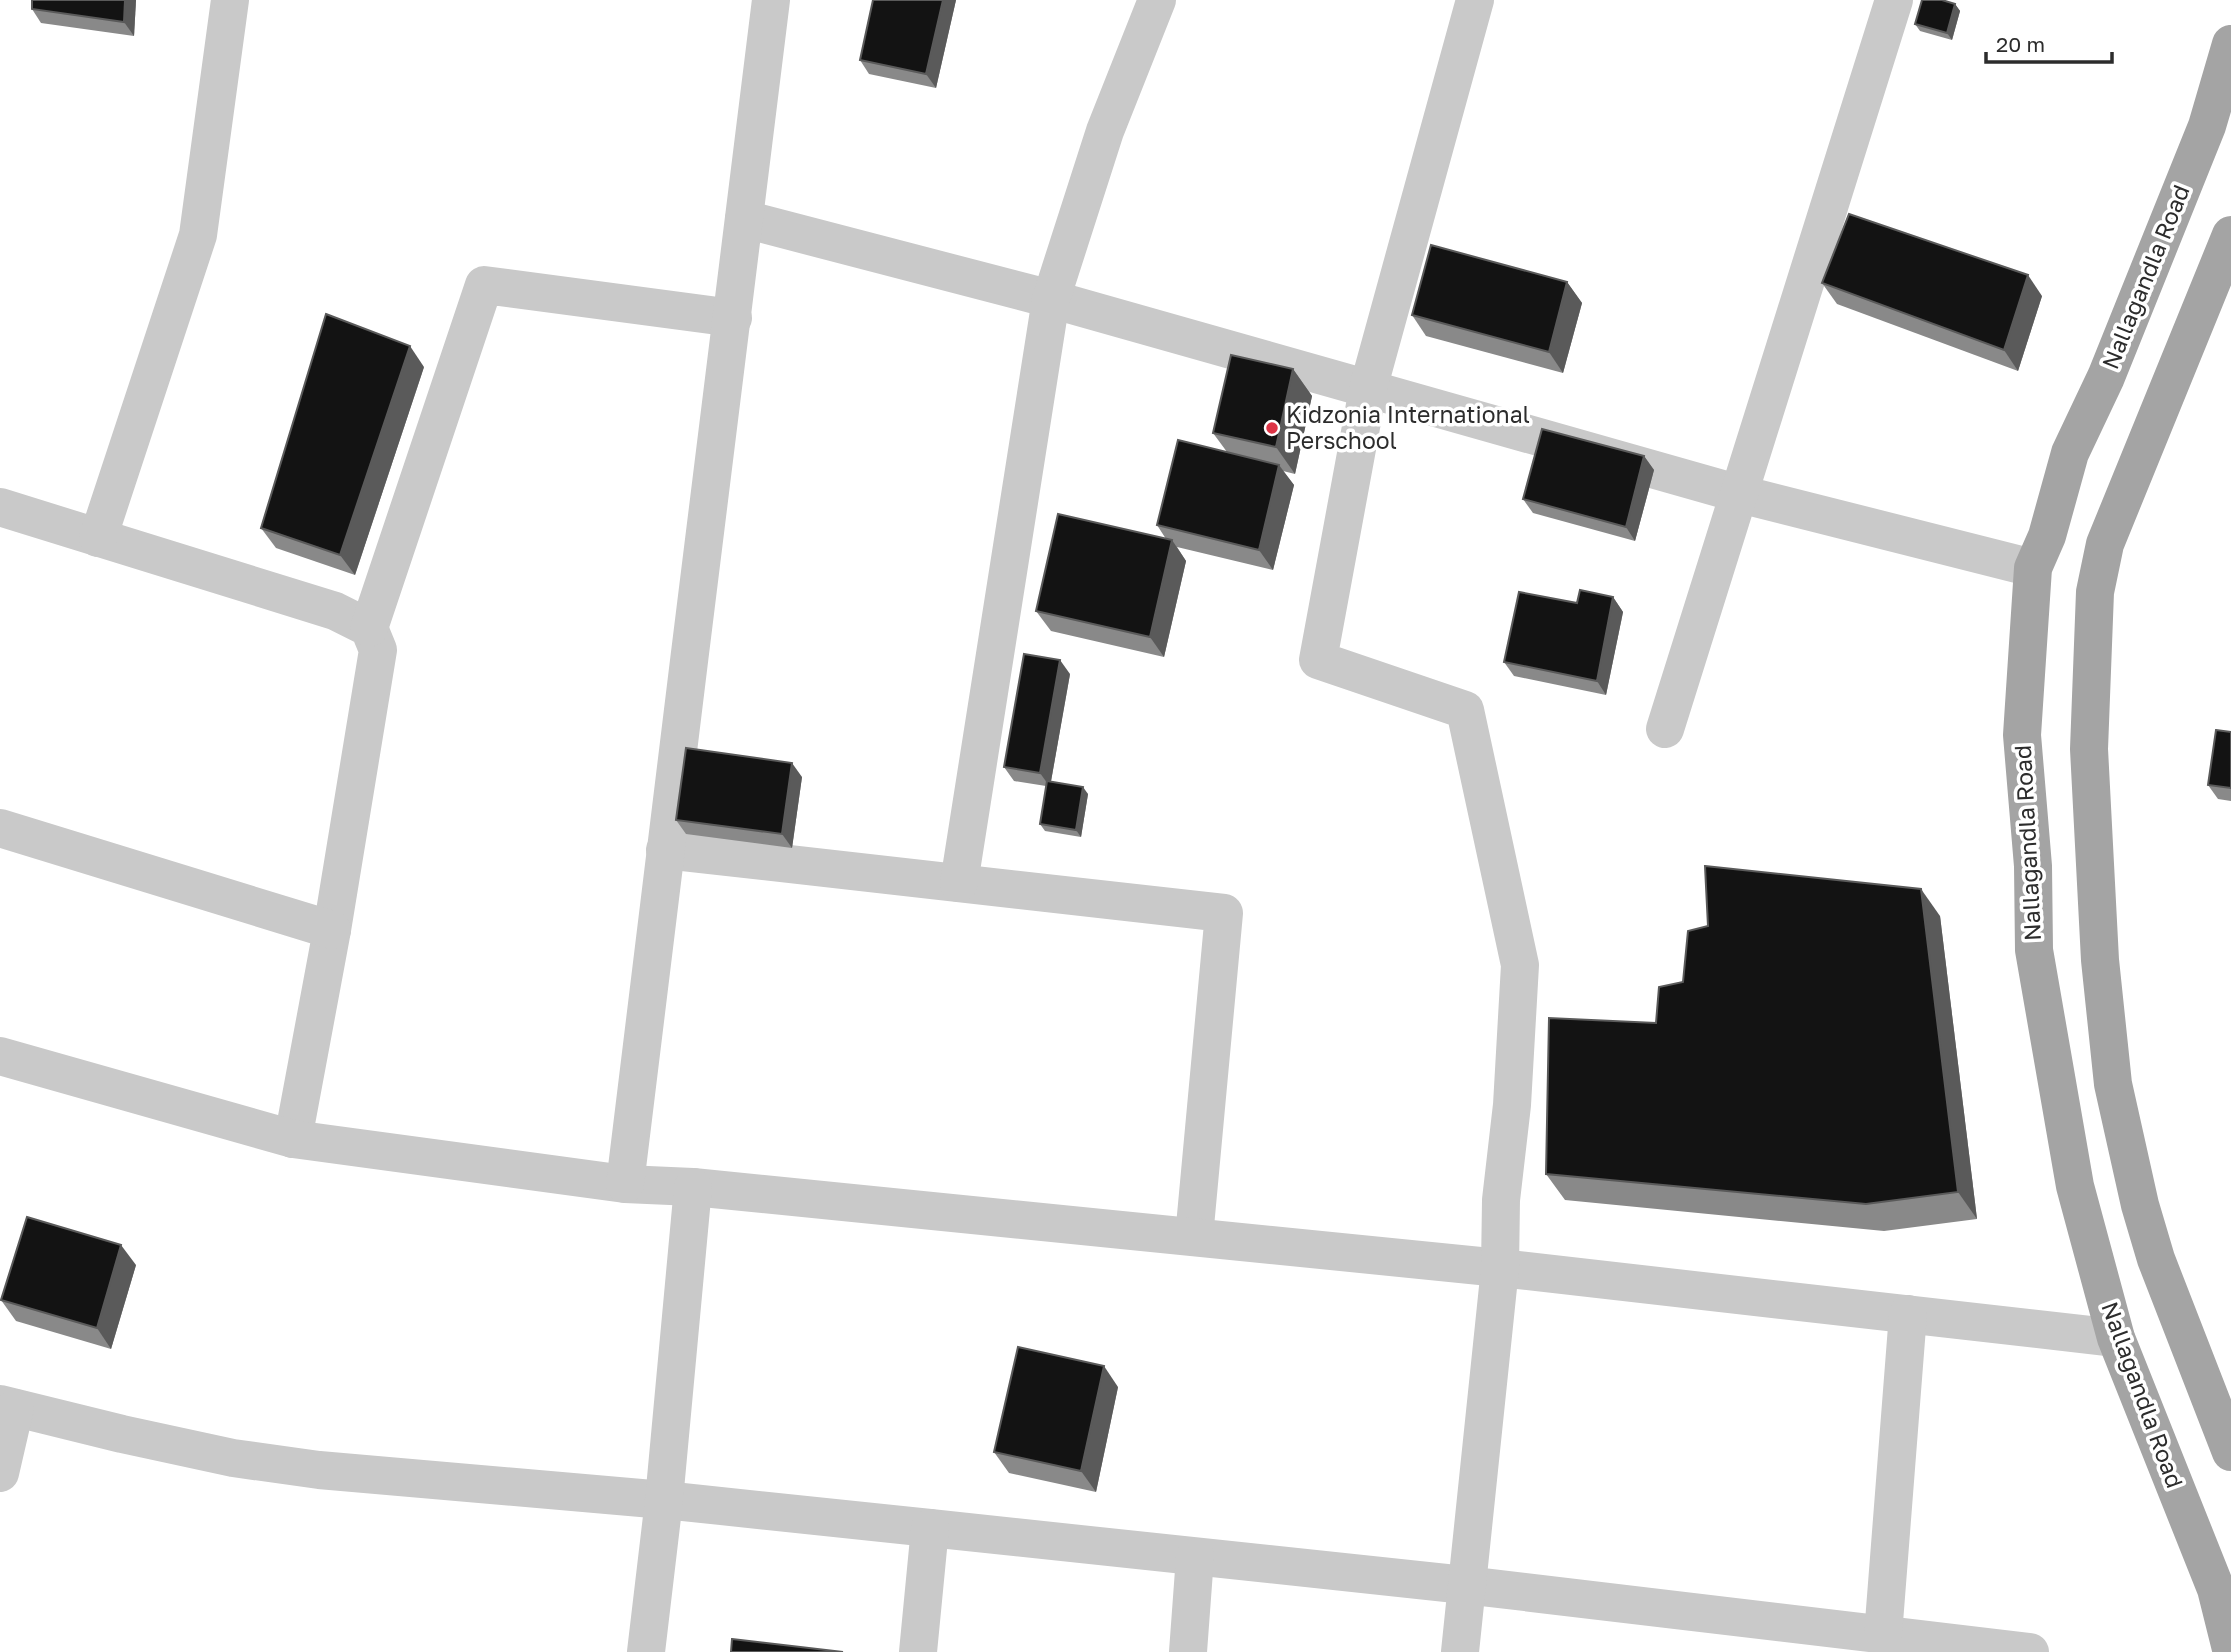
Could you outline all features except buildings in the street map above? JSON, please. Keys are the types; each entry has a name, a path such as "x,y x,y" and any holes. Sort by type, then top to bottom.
{"main road":[{"name":"Nallagandla Road","path":"2231,44 2207,126 2106,377 2070,453 2047,536 2033,568 2022,735 2033,866 2034,950 2075,1186 2116,1338 2216,1588 2231,1649"},
{"path":"2231,236 2105,544 2095,592 2088,749 2100,960 2113,1084 2140,1205 2156,1259 2231,1452"}],"street":[{"path":"98,538 198,234 230,0"},
{"path":"625,1185 771,0"},
{"path":"960,883 1051,299 1105,131 1157,0"},
{"path":"1460,1652 1500,1268 1501,1200 1512,1105 1520,965 1465,710 1318,660 1368,389 1475,0"},
{"path":"1665,729 1894,0"},
{"path":"744,219 1051,299 1740,494 2033,568"},
{"path":"293,1139 332,930 378,650 369,628 484,285 733,318"},
{"path":"0,507 335,611 369,628"},
{"path":"0,828 332,930"},
{"path":"665,850 1224,913 1194,1237"},
{"path":"0,1056 293,1139 625,1185 693,1188 1500,1268 2116,1338"},
{"path":"646,1652 664,1500 693,1188"},
{"path":"1882,1635 1908,1314"},
{"path":"0,1474 7,1406 245,1460 319,1470 664,1500 1195,1556 2030,1652"},
{"path":"918,1652 930,1528"},
{"path":"1188,1652 1195,1556"}],"place":[{"name":"Kidzonia International Perschool","path":"1272,428"}]}
